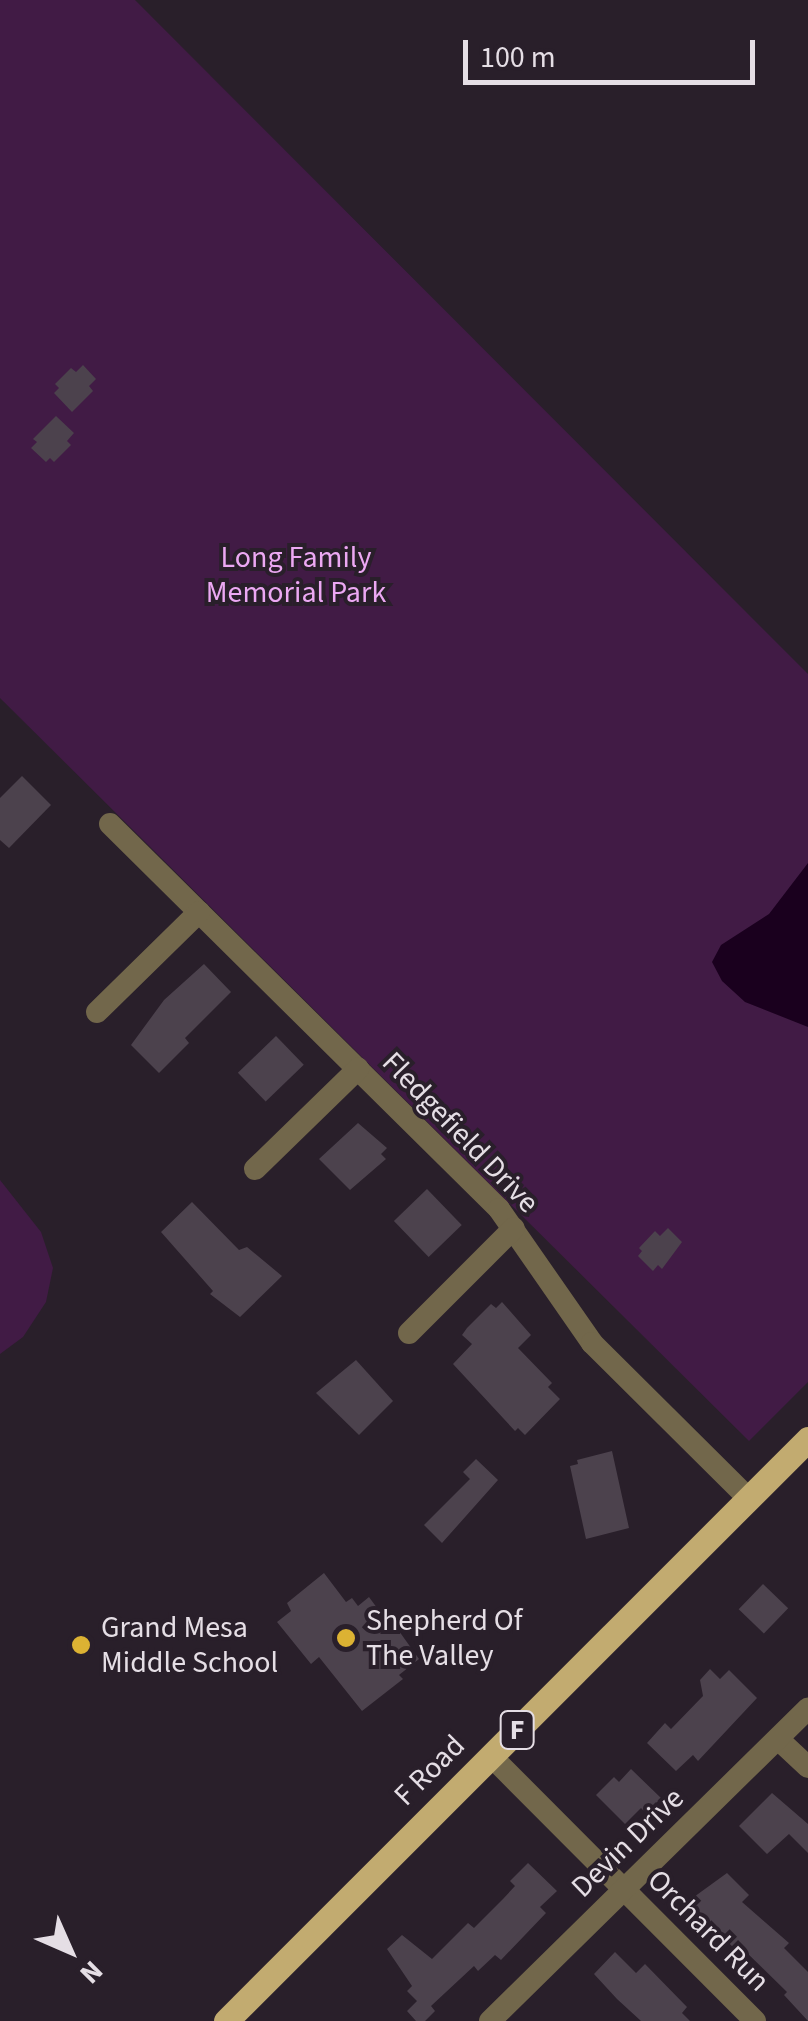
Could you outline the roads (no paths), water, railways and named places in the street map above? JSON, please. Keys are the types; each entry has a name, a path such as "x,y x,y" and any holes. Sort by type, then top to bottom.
{"main road":[{"name":"F Road","path":"226,2021 808,1438"}],"street":[{"name":"Fledgefield Drive","path":"110,824 514,1228 568,1314 592,1344 749,1498"},
{"path":"97,1012 199,912"},
{"path":"255,1169 358,1069"},
{"path":"409,1334 514,1228"},
{"name":"Devin Drive","path":"490,2021 808,1708"},
{"path":"778,1739 808,1767"},
{"name":"Orchard Run","path":"490,1756 755,2021"}],"place":[{"name":"Shepherd Of The Valley","path":"346,1638"},
{"name":"Grand Mesa Middle School","path":"81,1645"}],"park label":[{"name":"Long Family Memorial Park","path":"296,575"}]}
